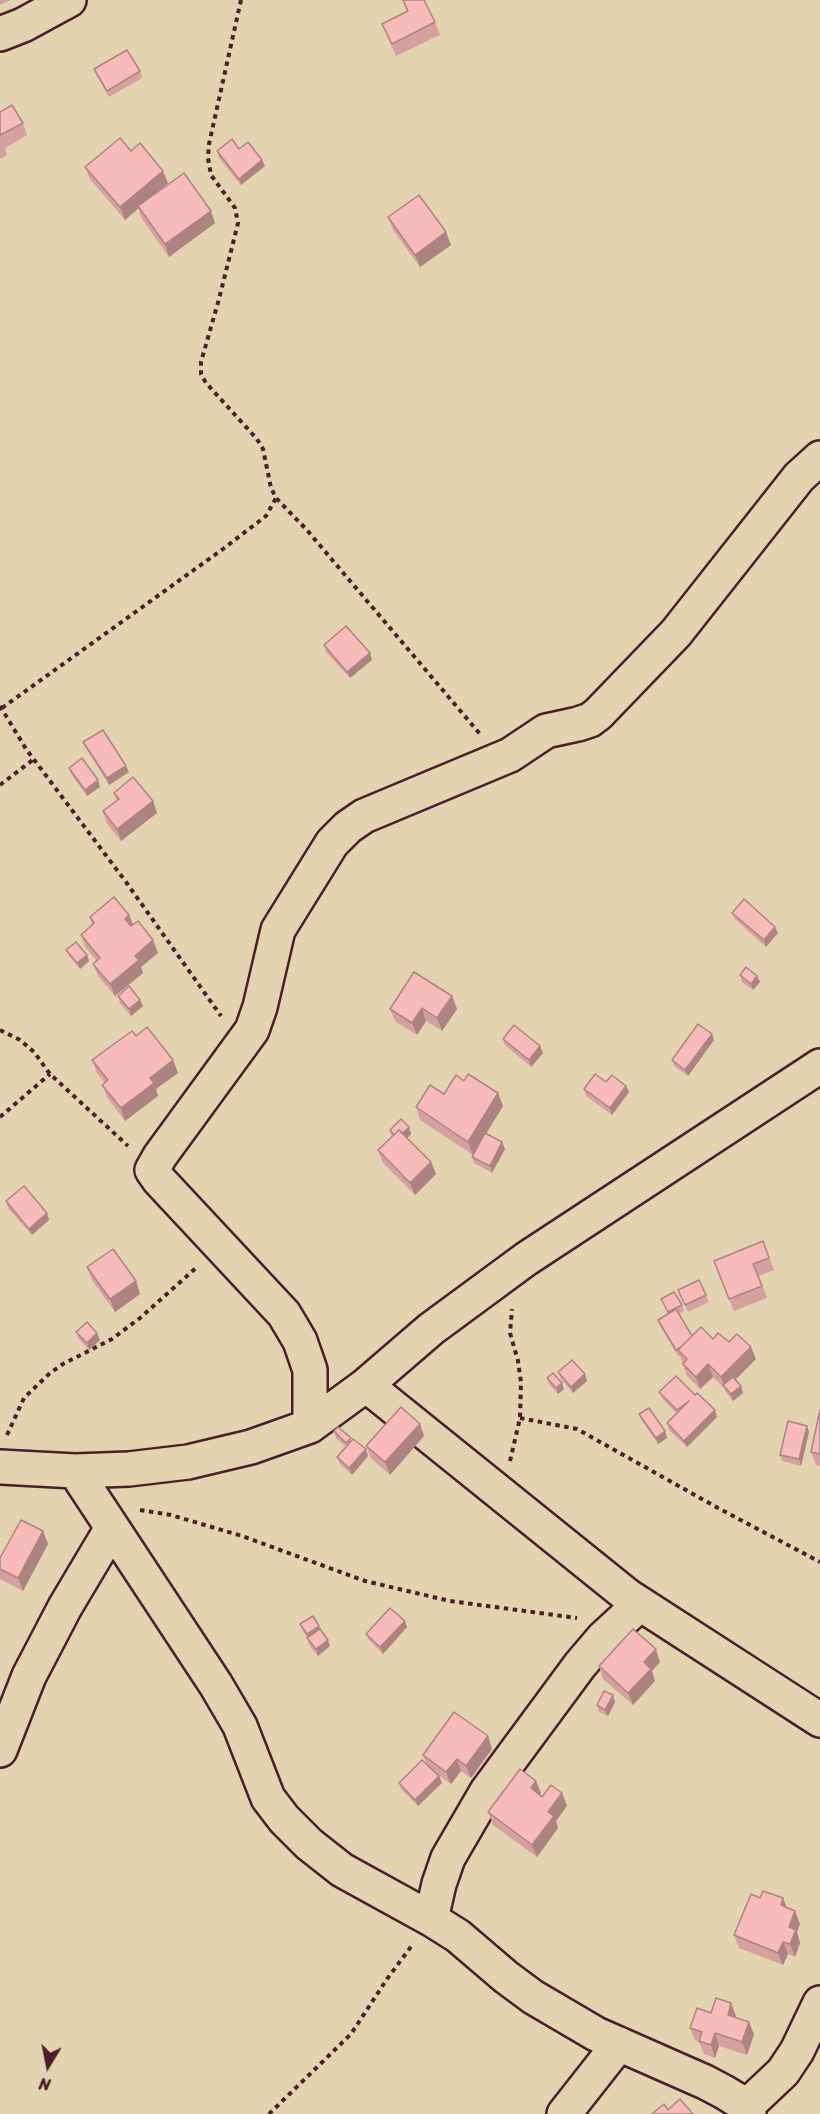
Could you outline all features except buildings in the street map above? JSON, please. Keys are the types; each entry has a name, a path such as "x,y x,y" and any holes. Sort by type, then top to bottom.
{"street":[{"path":"0,34 23,26 69,0"},
{"path":"310,1426 310,1370 300,1341 284,1314 152,1170 252,1030 260,1007 278,930 332,843 348,827 364,816 502,759 520,750 546,731 578,724 598,714 676,633 799,477 820,458"},
{"path":"2,1453 75,1471 129,1469 188,1462 251,1447 310,1426 366,1385 431,1329 525,1259 820,1066"},
{"path":"366,1385 502,1494 628,1614 820,1720"},
{"path":"75,1471 216,1685 240,1726 268,1797 284,1819 309,1844 342,1870 458,1936 533,1997 596,2034 705,2082 748,2110 783,2072 797,2051 819,2006"},
{"path":"0,1750 29,1676 65,1607 104,1516"},
{"path":"431,1919 448,1858 487,1791 580,1665 628,1614"},
{"path":"564,2114 619,2044"}],"path":[{"path":"241,0 209,144 208,158 211,175 235,208 238,223 201,362 201,374 206,383 257,439 263,449 271,488 276,498 306,529 502,759"},
{"path":"231,1060 227,1029 219,1010 33,759 1,707 231,543 266,516 276,498"},
{"path":"0,785 33,759"},
{"path":"0,1029 20,1040 34,1052 50,1074 152,1170"},
{"path":"0,1117 50,1074"},
{"path":"2,1453 24,1398 50,1373 112,1339 131,1325 220,1246"},
{"path":"502,1494 520,1418 521,1382 510,1332 515,1293 525,1259"},
{"path":"520,1418 577,1429 820,1562"},
{"path":"104,1516 171,1515 242,1536 365,1581 439,1599 628,1614"},
{"path":"269,2114 351,2034 387,1979 431,1919"}]}
